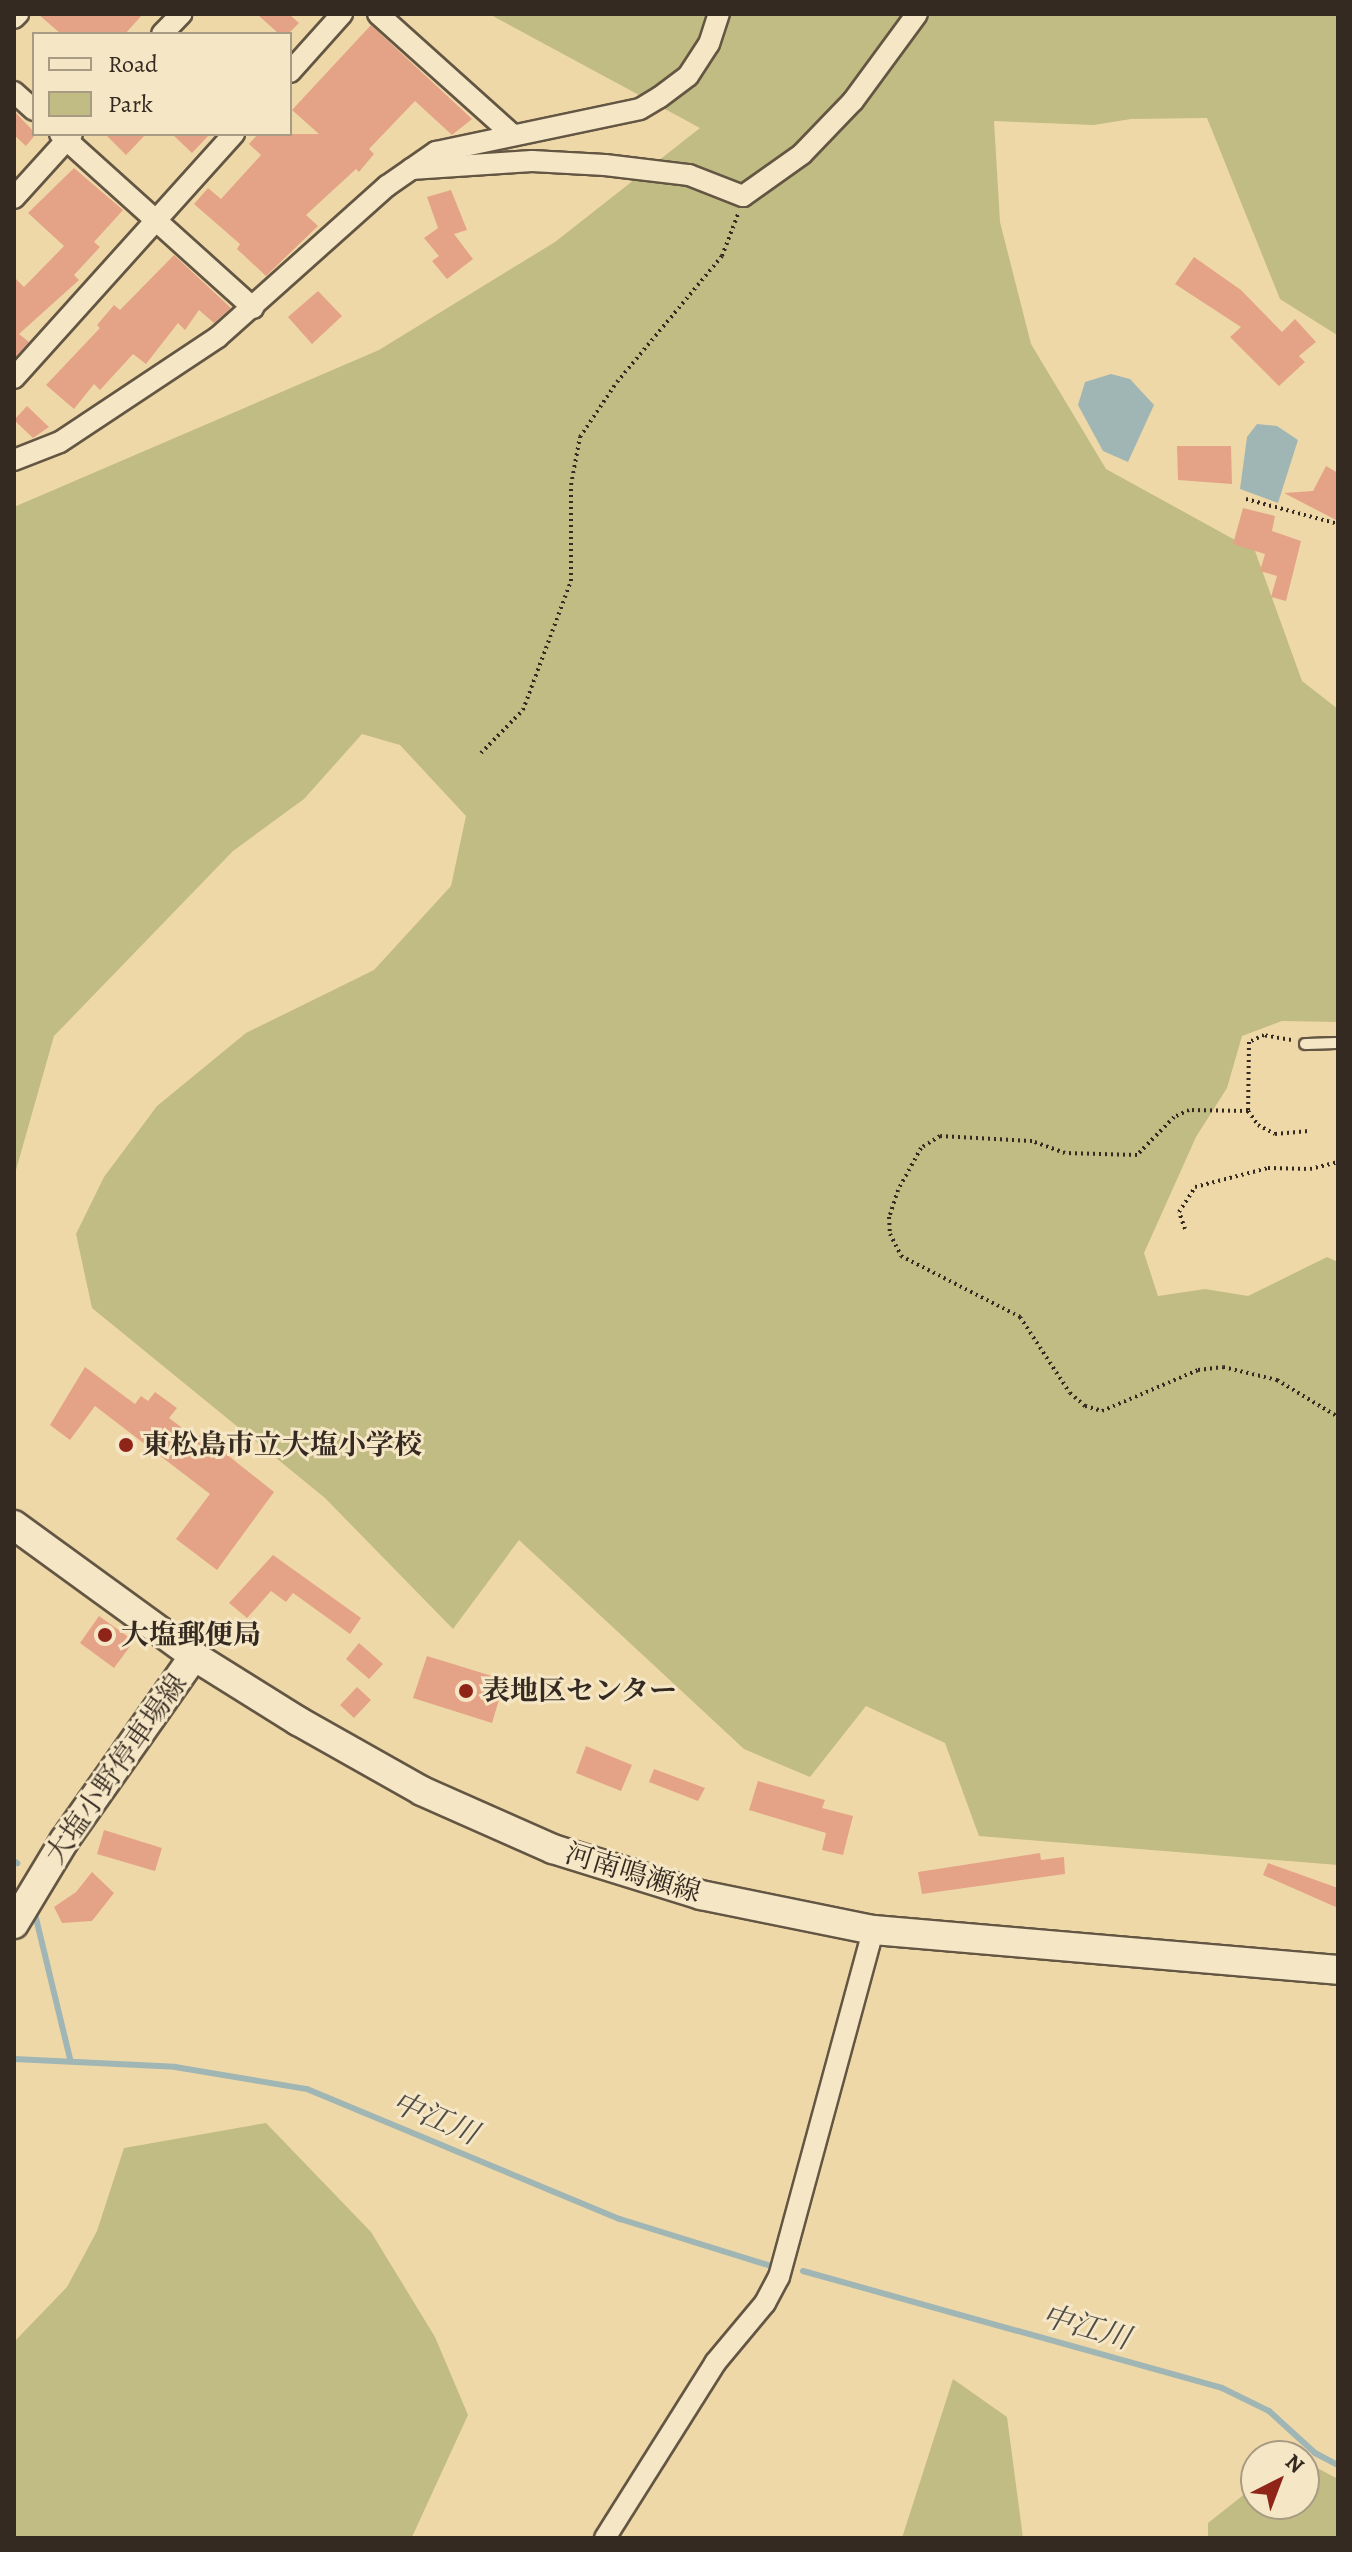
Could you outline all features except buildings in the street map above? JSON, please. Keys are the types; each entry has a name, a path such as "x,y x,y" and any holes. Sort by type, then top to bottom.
{"main road":[{"name":"河南鳴瀬線","path":"14,1525 194,1656 422,1791 553,1849 728,1902 873,1930 1338,1970"},
{"name":"大塩小野停車場線","path":"14,1924 64,1841 194,1656"}],"street":[{"path":"164,32 181,14"},
{"path":"292,70 342,14"},
{"path":"378,14 513,135"},
{"path":"14,460 60,442 253,308 410,169 436,152 640,109 688,76 709,44 719,14"},
{"path":"410,169 532,161 605,165 689,175 743,196 802,154 853,101 917,14"},
{"path":"14,92 32,108"},
{"path":"14,198 66,136 155,223 253,308"},
{"path":"14,378 232,136"},
{"path":"605,2538 663,2441 779,2277 873,1930"}],"lane":[{"path":"1305,1044 1338,1043"}],"path":[{"path":"481,753 523,710 571,581 571,485 580,437 617,382 722,256 743,196"},
{"path":"1246,499 1338,524"},
{"path":"1305,1044 1264,1035 1249,1042 1248,1111 1258,1125 1275,1134 1309,1131"},
{"path":"1248,1111 1189,1110 1174,1117 1137,1155 1065,1153 1032,1141 940,1136 921,1148 898,1190 889,1217 890,1234 901,1256 1020,1317 1070,1393 1085,1406 1102,1411 1198,1370 1223,1367 1277,1380 1338,1417"},
{"path":"1185,1229 1179,1212 1195,1187 1268,1168 1310,1169 1338,1162"}],"green space":[{"path":"489,14 1338,14 1337,335 1280,299 1207,118 1131,119 1094,125 994,121 1000,222 1031,344 1106,469 1255,551 1302,681 1338,709 1338,1022 1282,1021 1242,1036 1227,1088 1196,1137 1144,1253 1158,1296 1205,1289 1248,1296 1327,1257 1338,1262 1338,1865 979,1836 945,1743 866,1706 810,1777 744,1749 519,1540 453,1629 325,1498 92,1308 76,1234 104,1177 157,1106 246,1033 374,970 451,886 466,816 400,745 362,734 304,799 233,851 54,1036 14,1177 14,507 379,350 555,242 700,128"},
{"path":"266,2123 371,2232 435,2337 468,2415 412,2537 14,2538 14,2342 67,2287 97,2231 124,2148"},
{"path":"953,2379 1007,2417 1023,2538 902,2538"},
{"path":"1320,2469 1338,2479 1338,2538 1208,2538 1208,2523 1240,2498 1240,2520 1320,2520"}],"shaded area":[{"path":"1111,374 1130,379 1154,405 1128,462 1103,451 1078,405 1085,382"},
{"path":"1257,424 1277,426 1298,440 1278,503 1240,489 1247,437"}],"waterway":[{"path":"35,1914 70,2059"},
{"name":"中江川","path":"14,2059 175,2067 307,2089 620,2219 771,2266"},
{"name":"中江川","path":"803,2271 1222,2388 1269,2411 1315,2453 1338,2465"}],"place":[{"name":"東松島市立大塩小学校","path":"126,1445"},
{"name":"大塩郵便局","path":"105,1635"},
{"name":"表地区センター","path":"466,1691"}]}
